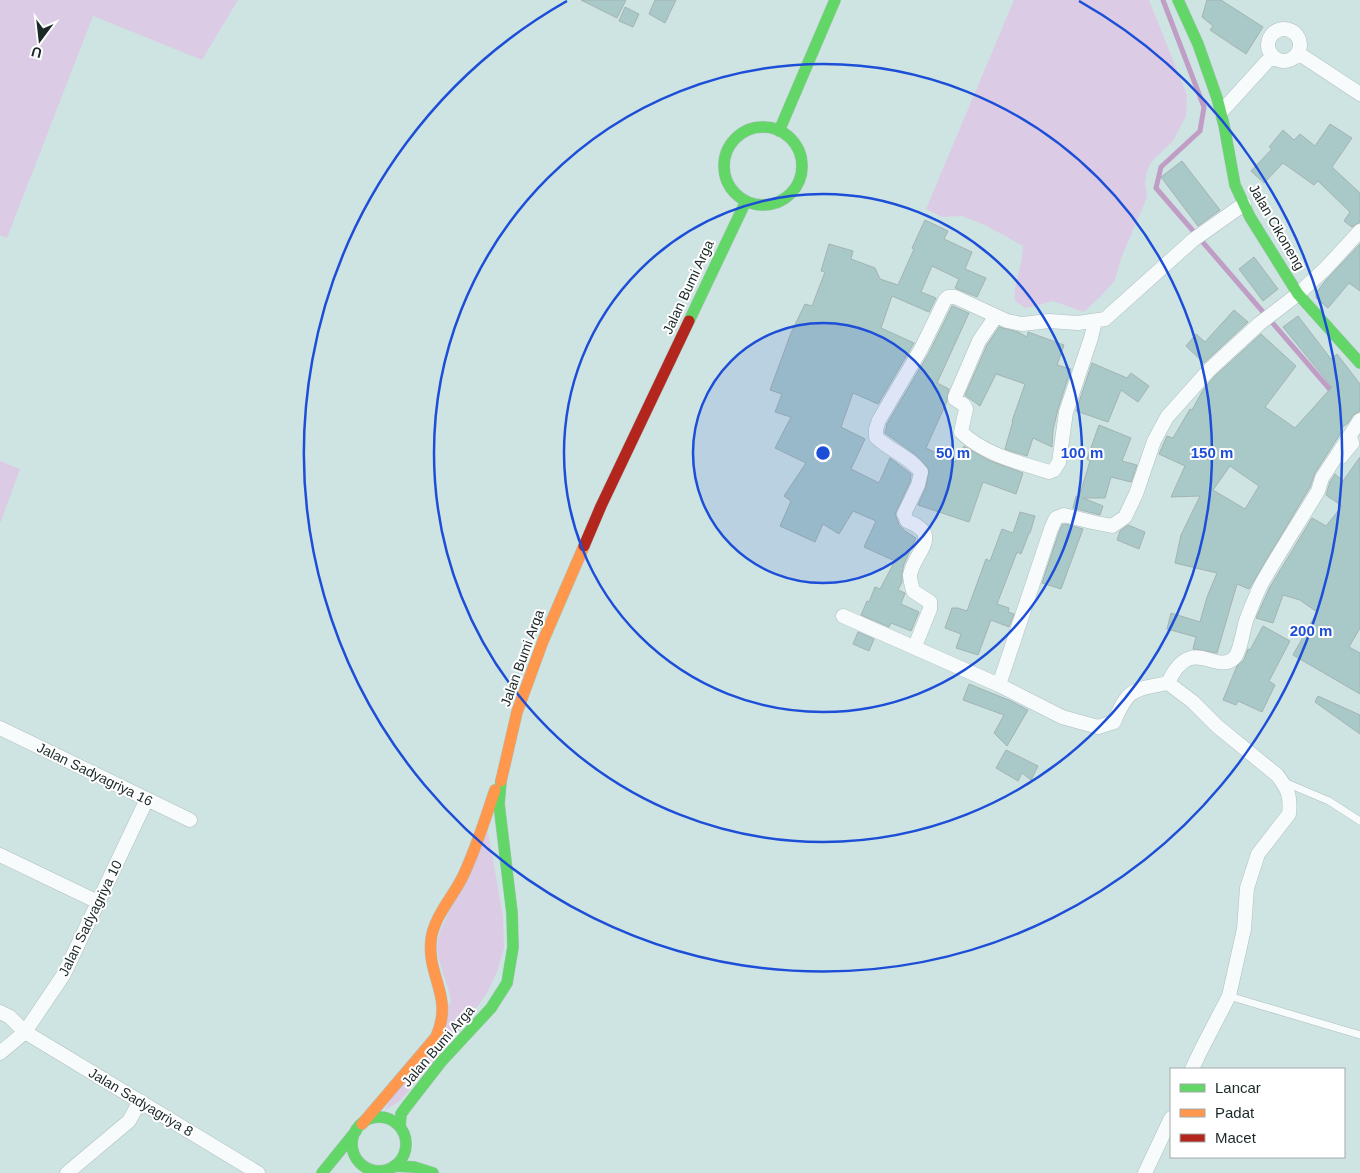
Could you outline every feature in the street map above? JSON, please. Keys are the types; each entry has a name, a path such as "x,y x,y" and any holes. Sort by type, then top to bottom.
{"street":[{"path":"779,131 835,0"},
{"name":"Jalan Cikoneng","path":"1178,0 1198,44 1221,112 1235,185 1244,204 1276,261 1298,294 1360,363"},
{"path":"1282,28 1289,29 1295,33 1299,39 1300,46 1298,53 1293,59 1286,61 1278,60 1272,56 1268,50 1267,43 1270,36 1282,28"},
{"path":"1298,53 1360,94"},
{"path":"1221,112 1272,56"},
{"path":"759,127 772,128 779,131 793,140 800,152 803,164 802,176 796,188 788,197 764,206 752,204 737,195 729,185 724,173 724,160 728,148 736,138 746,131 759,127"},
{"name":"Jalan Bumi Arga","path":"322,1173 436,1037 441,1027 443,1016 442,1000 431,960 431,942 434,925 443,906 462,879 476,848 501,775 517,712 550,624 601,506 746,201"},
{"path":"915,646 930,609 930,602 913,591 910,575 924,545 925,536 919,526 907,521 904,514 918,485 921,472 915,464 884,445 876,437 876,429 948,297 955,298 1007,321 1022,324 1039,321 1071,323 1105,319 1193,240 1244,204"},
{"path":"999,685 1056,518 1064,514 1112,526 1125,517 1136,494 1154,440 1167,417 1209,370 1264,320 1298,294 1325,269 1360,231"},
{"path":"996,316 979,341 955,396 955,399 964,405 966,409 961,432 988,451 1006,459 1049,472 1054,470 1059,462 1066,412 1095,321"},
{"path":"1168,683 1174,670 1191,657 1223,662 1231,660 1236,656 1243,629 1261,584 1318,490 1322,478 1356,426"},
{"path":"843,616 915,646 1062,717 1098,727 1114,722 1122,702 1136,689 1168,683 1193,702 1217,726 1282,780 1288,790 1289,814 1258,854 1247,888 1244,929 1229,996 1192,1068"},
{"name":"Jalan Sadyagriya 16","path":"0,728 190,820"},
{"name":"Jalan Bumi Arga","path":"400,1126 401,1114 406,1107 441,1062 491,1008 507,983 513,948 512,913 499,804 501,775"},
{"name":"Jalan Sadyagriya 10","path":"0,1053 25,1032 64,974 147,799"},
{"path":"0,855 98,902"},
{"name":"Jalan Sadyagriya 8","path":"0,1012 10,1017 25,1032 258,1173"},
{"path":"69,1173 128,1121 140,1101"},
{"path":"377,1117 393,1121 400,1126 404,1133 408,1151 413,1159 428,1171 401,1165 382,1171 368,1172 355,1154 353,1138 359,1127 377,1117"},
{"path":"1145,1173 1170,1120"},
{"path":"394,1166 403,1158 406,1142"}],"lane":[{"path":"1344,460 1356,444 1356,426"},
{"path":"1282,780 1329,801 1360,821"},
{"path":"1229,996 1360,1035"}],"shaded area":[{"path":"0,0 238,0 202,60 93,16 7,238 0,235"},
{"path":"1014,0 1149,0 1187,95 1186,116 1173,141 1152,161 1147,171 1145,182 1147,197 1122,256 1115,280 1084,312 1053,301 1026,308 1015,301 1015,287 1023,246 985,225 962,216 942,217 926,209"},
{"path":"0,461 20,469 0,524"},
{"path":"488,831 503,917 504,948 497,972 487,993 473,1013 401,1100 384,1111 451,1001 438,954 438,939 440,931"}],"building":[{"path":"581,0 626,0 617,18"},
{"path":"655,0 676,0 665,23 649,14"},
{"path":"1207,0 1221,0 1263,27 1246,54 1210,30 1213,26 1202,17"},
{"path":"625,7 639,14 633,27 619,21"},
{"path":"1330,124 1352,138 1332,167 1360,193 1360,222 1352,227 1344,221 1350,212 1318,181 1314,185 1283,163 1264,183 1251,171 1272,149 1269,147 1283,130 1294,140 1300,134 1315,146"},
{"path":"1182,161 1220,210 1198,226 1161,177"},
{"path":"925,220 948,231 944,239 972,252 965,269 986,278 977,297 955,288 959,279 932,266 921,292 936,298 929,312 892,296 881,328 914,343 878,404 853,393 841,427 865,439 851,469 879,483 890,458 911,474 910,482 895,514 899,525 916,538 904,564 902,582 898,590 905,593 901,604 919,612 911,631 891,623 889,627 861,615 875,587 880,589 895,561 864,547 876,521 853,511 839,534 823,524 815,542 780,526 791,501 784,496 806,463 775,448 791,417 775,412 782,394 770,390 791,333 805,304 812,306 825,272 821,271 829,244 853,251 851,259 875,268 880,279 898,285"},
{"path":"1360,244 1360,291 1349,283 1328,308 1316,298 1316,293"},
{"path":"1254,257 1278,289 1263,301 1239,269"},
{"path":"952,306 969,313 937,383 949,389 947,401 926,448 955,462 964,446 988,460 1023,473 1016,494 983,482 969,522 918,505 926,487 929,469 916,455 885,433 887,424 929,353"},
{"path":"1234,310 1248,322 1204,363 1186,346 1196,334 1205,342"},
{"path":"1298,316 1331,359 1337,354 1360,384 1360,411 1353,415 1348,423 1340,429 1342,431 1315,473 1310,487 1249,589 1237,584 1217,653 1193,649 1196,637 1167,629 1171,613 1200,622 1207,597 1217,573 1175,563 1181,535 1200,496 1171,497 1185,466 1159,454 1167,436 1173,438 1203,390 1215,376 1261,334 1296,366 1265,407 1295,428 1332,387 1283,327","holes":["1230,466 1259,486 1245,509 1213,490"]},
{"path":"999,327 1018,332 1027,337 1028,332 1064,345 1057,365 1071,369 1058,409 1053,430 1052,447 1033,438 1027,456 1005,449 1012,421 1025,384 996,374 980,406 965,395 987,345"},
{"path":"1092,363 1127,378 1131,373 1149,386 1138,402 1121,390 1108,422 1076,411"},
{"path":"1099,425 1131,438 1122,461 1137,465 1131,482 1111,477 1105,498 1083,498 1103,506 1100,515 1073,508 1076,496 1079,497 1090,461 1087,459"},
{"path":"1360,457 1360,628 1349,647 1360,653 1360,694 1293,655 1317,612 1300,600 1283,595 1273,623 1256,618 1270,587 1312,518 1326,526 1342,506 1326,495 1335,474 1343,481"},
{"path":"1020,512 1035,516 1021,554 1017,552 997,604 1009,608 1008,612 1014,614 1009,627 991,620 978,655 956,648 961,634 945,628 952,608 967,611 986,559 990,561 1002,529 1013,533"},
{"path":"1065,524 1083,529 1061,589 1042,583 1059,532 1062,525"},
{"path":"1128,525 1145,532 1139,549 1117,540 1120,531"},
{"path":"1263,626 1290,641 1269,681 1275,685 1262,712 1238,701 1236,705 1223,700 1237,666 1244,660 1248,649 1250,650"},
{"path":"858,632 874,639 869,651 853,644"},
{"path":"969,684 1028,710 1007,746 994,733 1004,715 963,700"},
{"path":"1318,696 1360,715 1360,734 1315,702"},
{"path":"1006,750 1038,766 1031,780 1022,773 1018,781 996,768"}],"waterway":[{"path":"1163,0 1204,107 1200,131 1161,167 1156,188 1333,393"}],"traffic: fast":[{"path":"779,131 835,0"},
{"path":"1178,0 1198,44 1217,98 1235,185 1250,217 1298,294 1360,363"},
{"path":"763,127 778,130 791,138 799,151 802,166 799,181 791,194 778,202 763,205 748,202 735,194 727,181 724,166 727,151 735,138 748,130 763,127"},
{"path":"689,321 746,201"},
{"path":"400,1126 401,1114 406,1107 441,1062 491,1008 507,983 513,947 512,913 499,804 501,781"},
{"path":"379,1117 389,1119 398,1125 404,1134 406,1144 404,1154 398,1163 389,1169 379,1171 369,1169 360,1163 354,1154 352,1144 354,1134 360,1125 369,1119 379,1117"},
{"path":"322,1173 356,1131"},
{"path":"394,1166 414,1167 433,1173"}],"traffic: slow":[{"path":"501,781 517,712 543,641 584,546"},
{"path":"362,1124 436,1037 441,1023 442,1010 431,953 433,931 468,866 495,790"}],"traffic: jam":[{"path":"584,546 601,506 689,321"}]}
